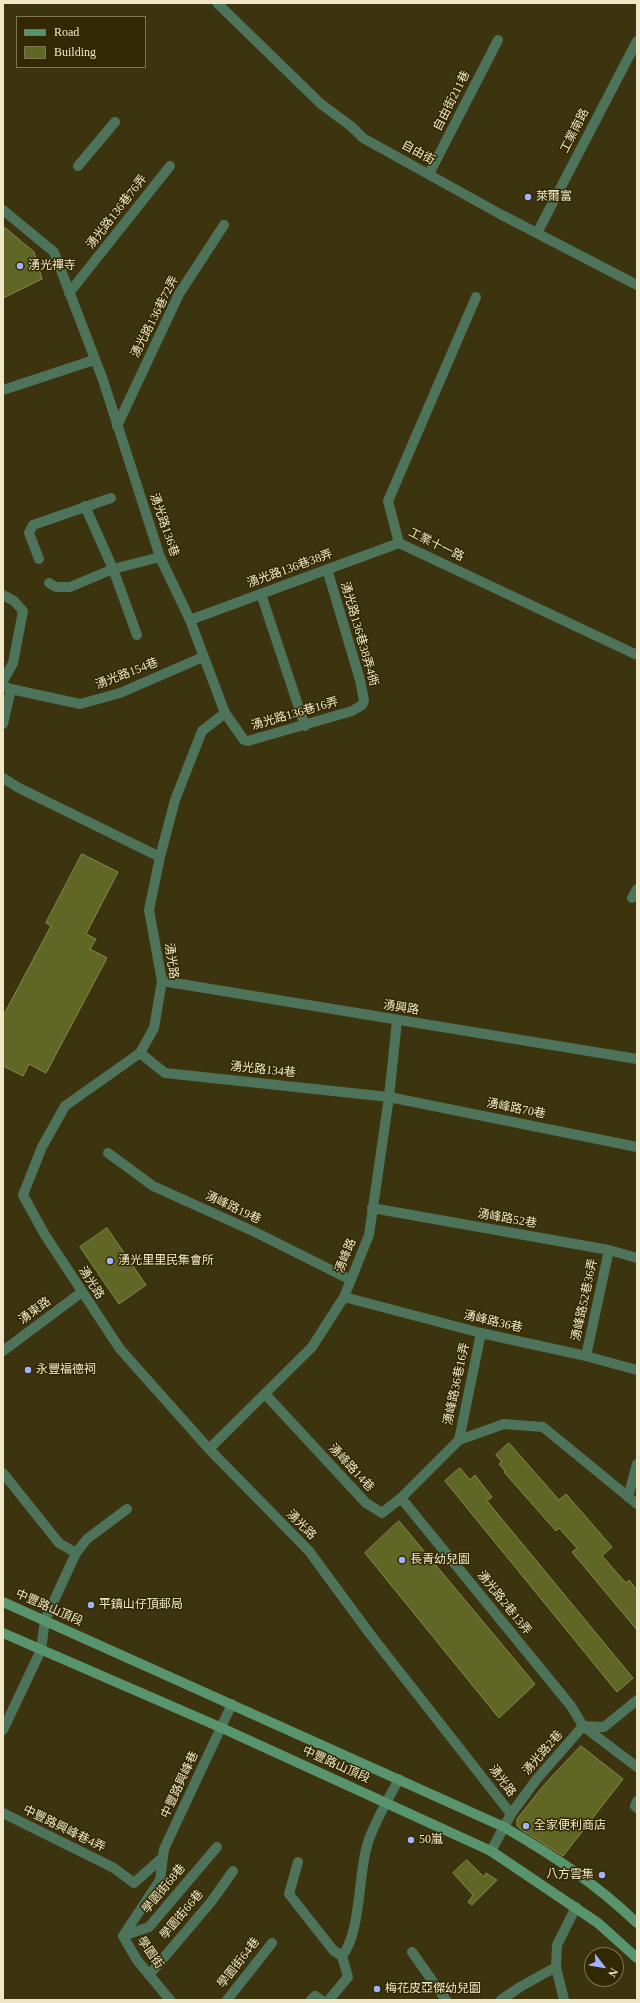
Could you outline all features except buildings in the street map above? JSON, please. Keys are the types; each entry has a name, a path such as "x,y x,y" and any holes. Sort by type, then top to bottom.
{"main road":[{"name":"中豐路山頂段","path":"3,1602 504,1827 559,1860 610,1897 637,1923"},
{"name":"中豐路山頂段","path":"3,1633 222,1728 387,1802 491,1851 598,1923 637,1958"}],"street":[{"name":"自由街","path":"223,5 320,104 352,127 363,138 537,234 637,285"},
{"name":"自由街211巷","path":"429,174 498,40"},
{"name":"工業南路","path":"537,234 637,41"},
{"path":"78,166 115,122"},
{"name":"湧光路136巷76弄","path":"69,293 170,166"},
{"name":"湧光路136巷","path":"3,210 54,252 117,426 160,557 190,620 225,713"},
{"name":"湧光路136巷72弄","path":"117,426 179,294 224,225"},
{"name":"工業十一路","path":"476,297 388,501 399,542 637,655"},
{"path":"3,390 94,360"},
{"path":"39,559 29,532 33,525 112,498"},
{"path":"85,506 113,569 137,635"},
{"name":"湧光路136巷38弄","path":"190,620 399,542"},
{"path":"49,584 56,587 70,587 113,569 160,557"},
{"name":"湧光路136巷38弄4衖","path":"327,569 360,680 364,701 362,705"},
{"path":"261,594 305,726"},
{"path":"3,595 14,601 23,611 12,664 3,681"},
{"name":"湧光路154巷","path":"7,688 80,704 120,693 203,657"},
{"path":"3,724 7,688"},
{"name":"湧光路136巷16弄","path":"225,713 244,740 248,741 305,726 352,711 362,705"},
{"path":"3,778 19,788 160,857 175,800 202,731 225,713"},
{"name":"湧光路","path":"160,857 149,910 162,982 154,1028 140,1053 65,1106 42,1147 23,1195 45,1235 120,1350 208,1450 309,1551 370,1634 511,1814"},
{"name":"湧興路","path":"162,982 637,1059"},
{"name":"湧峰路","path":"208,1450 240,1417 266,1395 312,1348 344,1296 369,1235 389,1097 397,1021"},
{"name":"湧光路134巷","path":"140,1053 165,1073 389,1097"},
{"name":"湧峰路70巷","path":"389,1097 637,1147"},
{"name":"湧峰路19巷","path":"108,1153 153,1186 255,1232 351,1280"},
{"name":"湧峰路52巷","path":"372,1208 608,1250 637,1258"},
{"name":"湧峰路52巷36弄","path":"586,1356 608,1250"},
{"name":"湧東路","path":"3,1350 82,1292"},
{"name":"湧峰路36巷","path":"344,1296 481,1333 586,1356 637,1370"},
{"name":"湧峰路36巷16弄","path":"459,1440 481,1333"},
{"name":"湧峰路14巷","path":"266,1395 366,1503 382,1513 402,1498 459,1440"},
{"path":"459,1440 504,1424 543,1427 637,1504"},
{"path":"628,1497 637,1464"},
{"path":"3,1473 59,1543 76,1553"},
{"name":"湧光路2巷13弄","path":"402,1498 571,1706 583,1726"},
{"path":"3,1730 41,1650 44,1620 76,1553 87,1539 127,1509"},
{"path":"583,1726 604,1727 637,1700"},
{"name":"中豐路興峰巷","path":"160,1880 164,1849 232,1704"},
{"path":"583,1726 637,1767"},
{"name":"湧光路2巷","path":"491,1851 511,1814 536,1780 583,1726"},
{"path":"342,1956 349,1948 354,1928 367,1845 399,1779"},
{"path":"637,1801 635,1806 637,1808"},
{"name":"中豐路興峰巷4弄","path":"3,1813 114,1868 134,1883 163,1857"},
{"name":"學園街68巷","path":"123,1936 149,1926 216,1847"},
{"path":"298,1862 289,1894 333,1950 342,1956 348,1977 328,2000"},
{"name":"學園街66巷","path":"149,1975 211,1902 232,1871"},
{"name":"學園街","path":"160,1880 123,1936 137,1960 170,2000"},
{"path":"564,2000 556,1967 557,1945 576,1907"},
{"name":"學園街64巷","path":"227,2000 272,1943"},
{"path":"412,1952 446,2000"},
{"path":"501,2000 520,1986 556,1967"},
{"path":"311,2000 315,1996 321,2000"}],"place":[{"name":"萊爾富","path":"528,197"},
{"name":"湧光禪寺","path":"20,266"},
{"name":"湧光里里民集會所","path":"110,1261"},
{"name":"永豐福德祠","path":"28,1370"},
{"name":"長青幼兒園","path":"402,1560"},
{"name":"平鎮山仔頂郵局","path":"91,1605"},
{"name":"全家便利商店","path":"526,1826"},
{"name":"50嵐","path":"411,1840"},
{"name":"八方雲集","path":"602,1875"},
{"name":"梅花皮亞傑幼兒園","path":"377,1989"}]}
